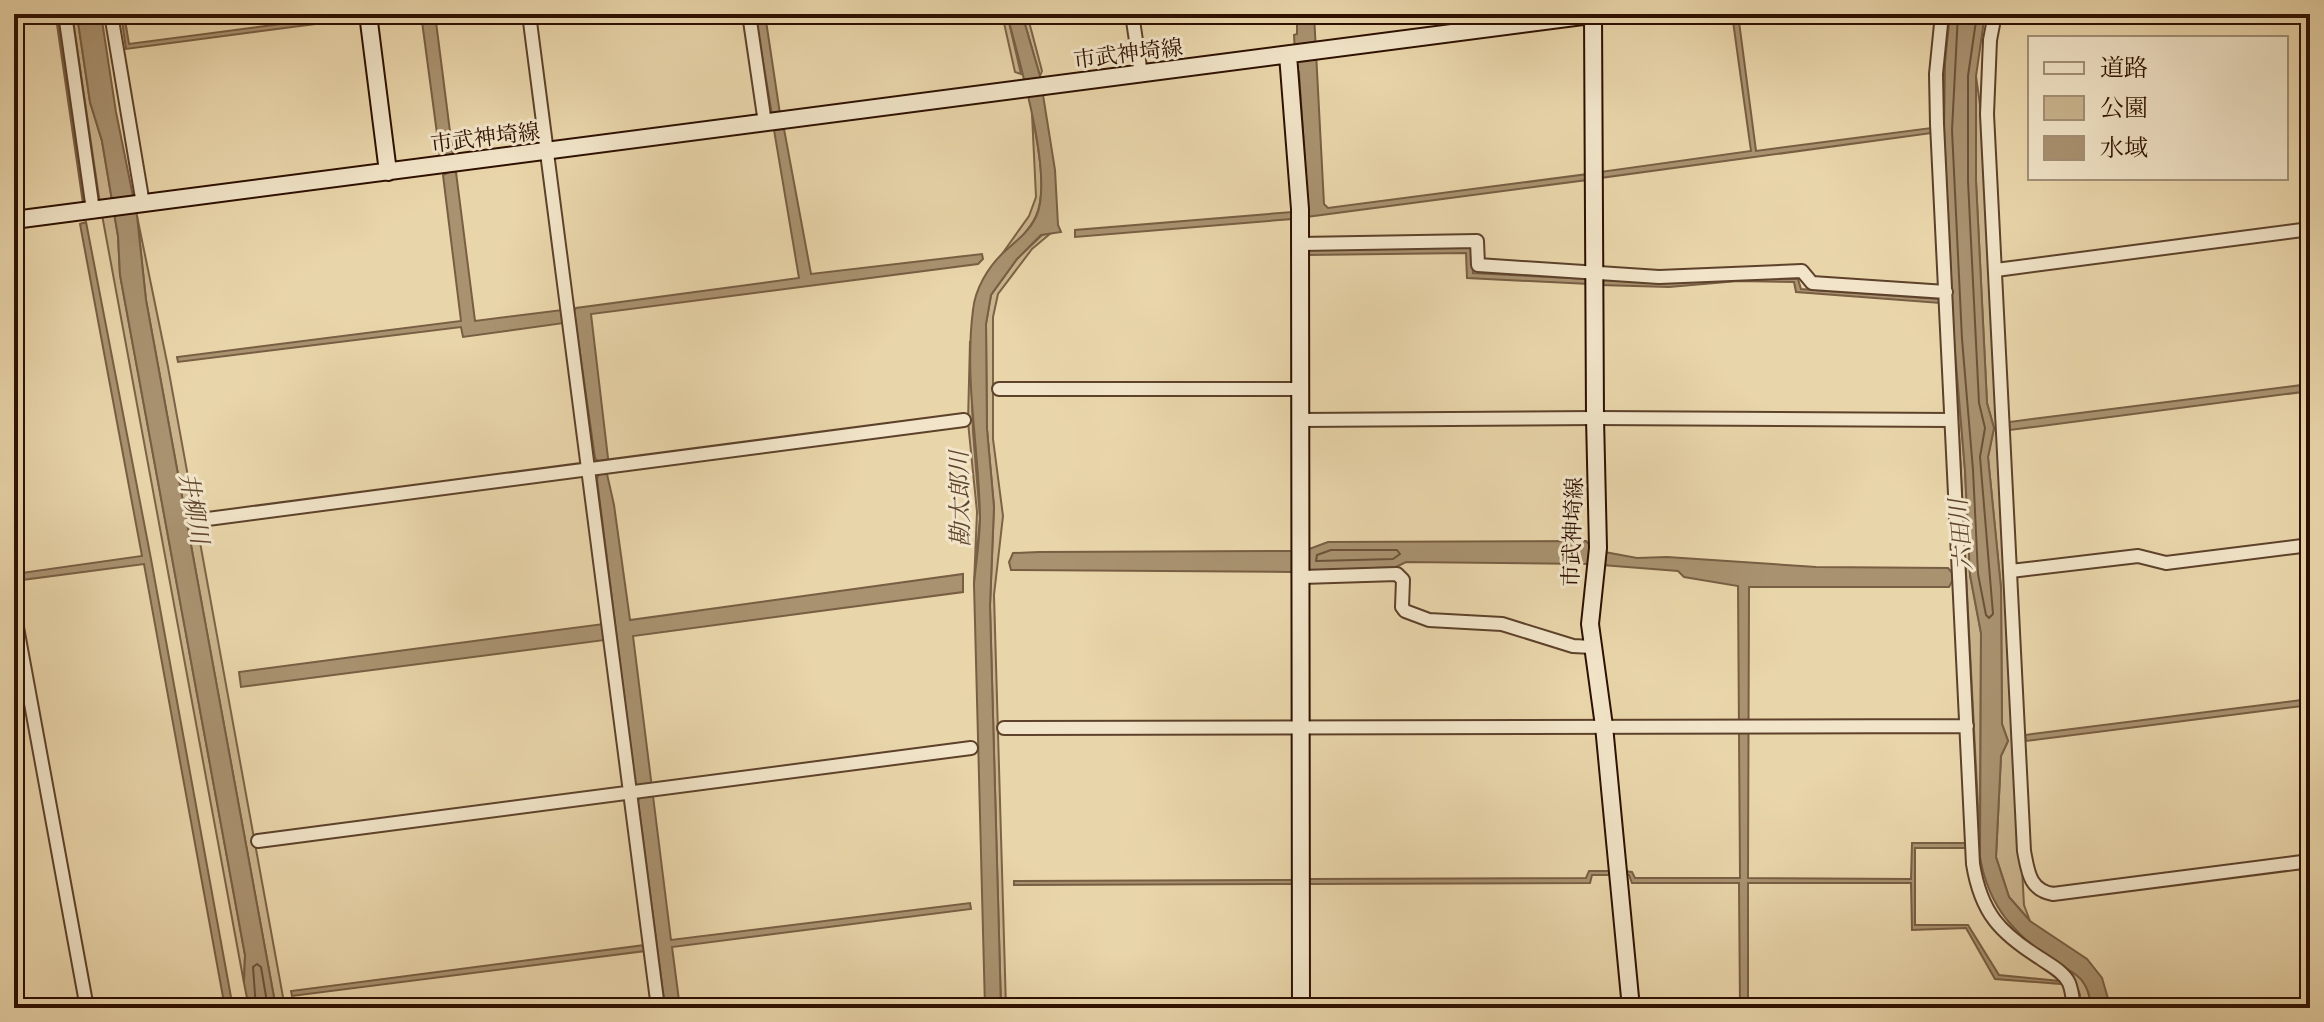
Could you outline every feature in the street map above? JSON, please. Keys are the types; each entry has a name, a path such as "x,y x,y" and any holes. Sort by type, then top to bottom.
{"main road":[{"path":"368,14 388,172"},
{"name":"市武神埼線","path":"14,220 1595,14 1597,556 1590,613 1631,1008"},
{"path":"1290,54 1300,244 1301,1008"}],"street":[{"path":"65,14 96,210"},
{"path":"111,14 142,205"},
{"path":"529,14 592,469 658,1008"},
{"path":"749,14 765,123"},
{"path":"1132,14 1141,74"},
{"path":"1942,14 1936,74 1937,124 1973,864 1985,908 1996,924 2018,945 2056,968 2069,982 2074,1008"},
{"path":"1995,14 1990,40 1987,114 2024,851 2035,887 2053,894 2310,861"},
{"path":"1996,270 2310,229"},
{"path":"1300,244 1477,241 1478,265 1659,277 1802,271 1812,283 1946,292"},
{"path":"999,389 1300,389"},
{"path":"200,520 964,420"},
{"path":"1300,420 1951,420"},
{"path":"2011,571 2138,556 2166,563 2310,545"},
{"path":"1302,566 1397,574 1403,580 1402,607 1429,620 1502,624 1573,646 1592,647"},
{"path":"14,611 87,1008"},
{"path":"1004,728 1967,726"},
{"path":"258,841 971,748"}],"green space":[{"path":"72,14 78,22 90,102 102,141 118,236 120,275 245,955 244,983 100,204"},
{"path":"1002,14 1007,14 1021,74 1015,72"},
{"path":"1022,14 1027,14 1042,71 1040,76"},
{"path":"1976,76 1982,119 2024,905 2030,921 2009,897 1996,857 2001,756 2008,741 2002,724 2001,588 1988,457 1994,428 1987,403 1976,181"},
{"path":"1032,114 1040,165 1039,205 1030,227 1002,254 1029,216 1036,197"},
{"path":"137,216 168,367 285,1008 276,1008 146,300"},
{"path":"1051,233 1032,249 998,294 993,317 993,439 1003,516 994,595 1006,1008 1001,1008 990,606 994,507 987,429 986,324 991,295 1017,259 1042,235"},
{"path":"1954,340 1970,575 1981,633 1980,846"},
{"path":"970,341 980,518 974,584 977,512 968,422"},
{"path":"2071,970 2086,986 2091,1008 2079,1008 2080,995"}],"water":[{"path":"74,14 101,14 116,112 137,216 146,300 276,1008 249,1008 244,983 245,955 120,275 118,236 102,141 90,102 78,22"},
{"path":"121,14 124,14 129,44 355,14 361,14 361,18 126,49"},
{"path":"421,14 435,14 453,155 440,156"},
{"path":"755,14 765,14 780,114 772,115"},
{"path":"1007,14 1022,14 1040,76 1061,232 1041,235 1017,259 991,295 986,324 987,429 994,507 990,606 1001,1008 985,1008 974,584 980,517 971,388 971,336 974,302 983,279 998,258 1030,227 1041,199 1033,117"},
{"path":"1297,14 1314,14 1324,204 1328,208 1588,174 1587,180 1306,217 1299,72 1296,72 1294,35 1297,34"},
{"path":"1732,14 1738,14 1756,151 1931,128 1932,133 1600,178 1600,172 1751,151"},
{"path":"1950,14 1985,14 1976,76 1976,181 1987,403 1994,428 1988,457 2001,588 2002,724 2008,741 2001,756 1996,857 2009,897 2030,921 2087,959 2102,978 2109,1002 2116,1008 2091,1008 2082,980 2039,951 2011,925 1989,890 1980,857 1981,633 1970,575 1944,130 1945,63"},
{"path":"784,129 811,274 982,254 983,259 978,264 591,314 608,458 607,474 630,620 963,574 963,592 633,636 671,940 970,903 971,909 672,947 680,1008 665,1008 638,801 639,786 635,783 597,479 599,468 574,311 576,308 799,278 774,130"},
{"path":"456,172 475,321 562,310 564,323 463,337 461,327 178,362 177,357 461,321 443,175"},
{"path":"1292,212 1292,219 1075,237 1075,230"},
{"path":"86,222 233,1008 225,1008 144,564 14,581 14,574 142,556 80,224"},
{"path":"1472,247 1473,273 1589,279 1589,284 1467,278 1466,253 1308,255 1308,249"},
{"path":"1740,278 1798,279 1801,289 1940,299 1940,303 1796,292 1794,282 1738,281 1669,287 1600,285 1600,280 1669,283"},
{"path":"2310,384 2310,391 2010,430 2009,422"},
{"path":"1586,541 1594,550 1637,558 1667,557 1816,567 1948,568 1955,576 1949,587 1749,587 1748,878 1911,879 1912,843 1968,843 1968,848 1915,848 1915,925 1968,925 1999,975 2060,981 2062,984 1995,979 1966,928 1912,930 1911,883 1748,883 1748,1008 1740,1008 1739,883 1632,883 1629,875 1624,875 1623,871 1632,872 1635,878 1740,878 1738,586 1684,577 1678,571 1589,564 1406,562 1396,567 1309,571 1307,564 1295,564 1291,572 1011,570 1009,562 1013,553 1039,552 1291,551 1295,556 1306,556 1309,549 1328,542"},
{"path":"603,624 605,640 241,687 239,672"},
{"path":"2310,699 2310,705 2026,741 2025,735"},
{"path":"1589,871 1612,871 1612,875 1592,875 1590,883 1309,884 1309,879 1586,878"},
{"path":"1294,880 1294,884 1014,885 1014,881"},
{"path":"645,945 645,951 292,996 291,991"}],"waterway":[{"path":"56,14 83,200"}],"water label":[{"name":"勘太郎川","path":"960,499"},
{"name":"井柳川","path":"194,508"},
{"name":"六田川","path":"1961,535"}]}
